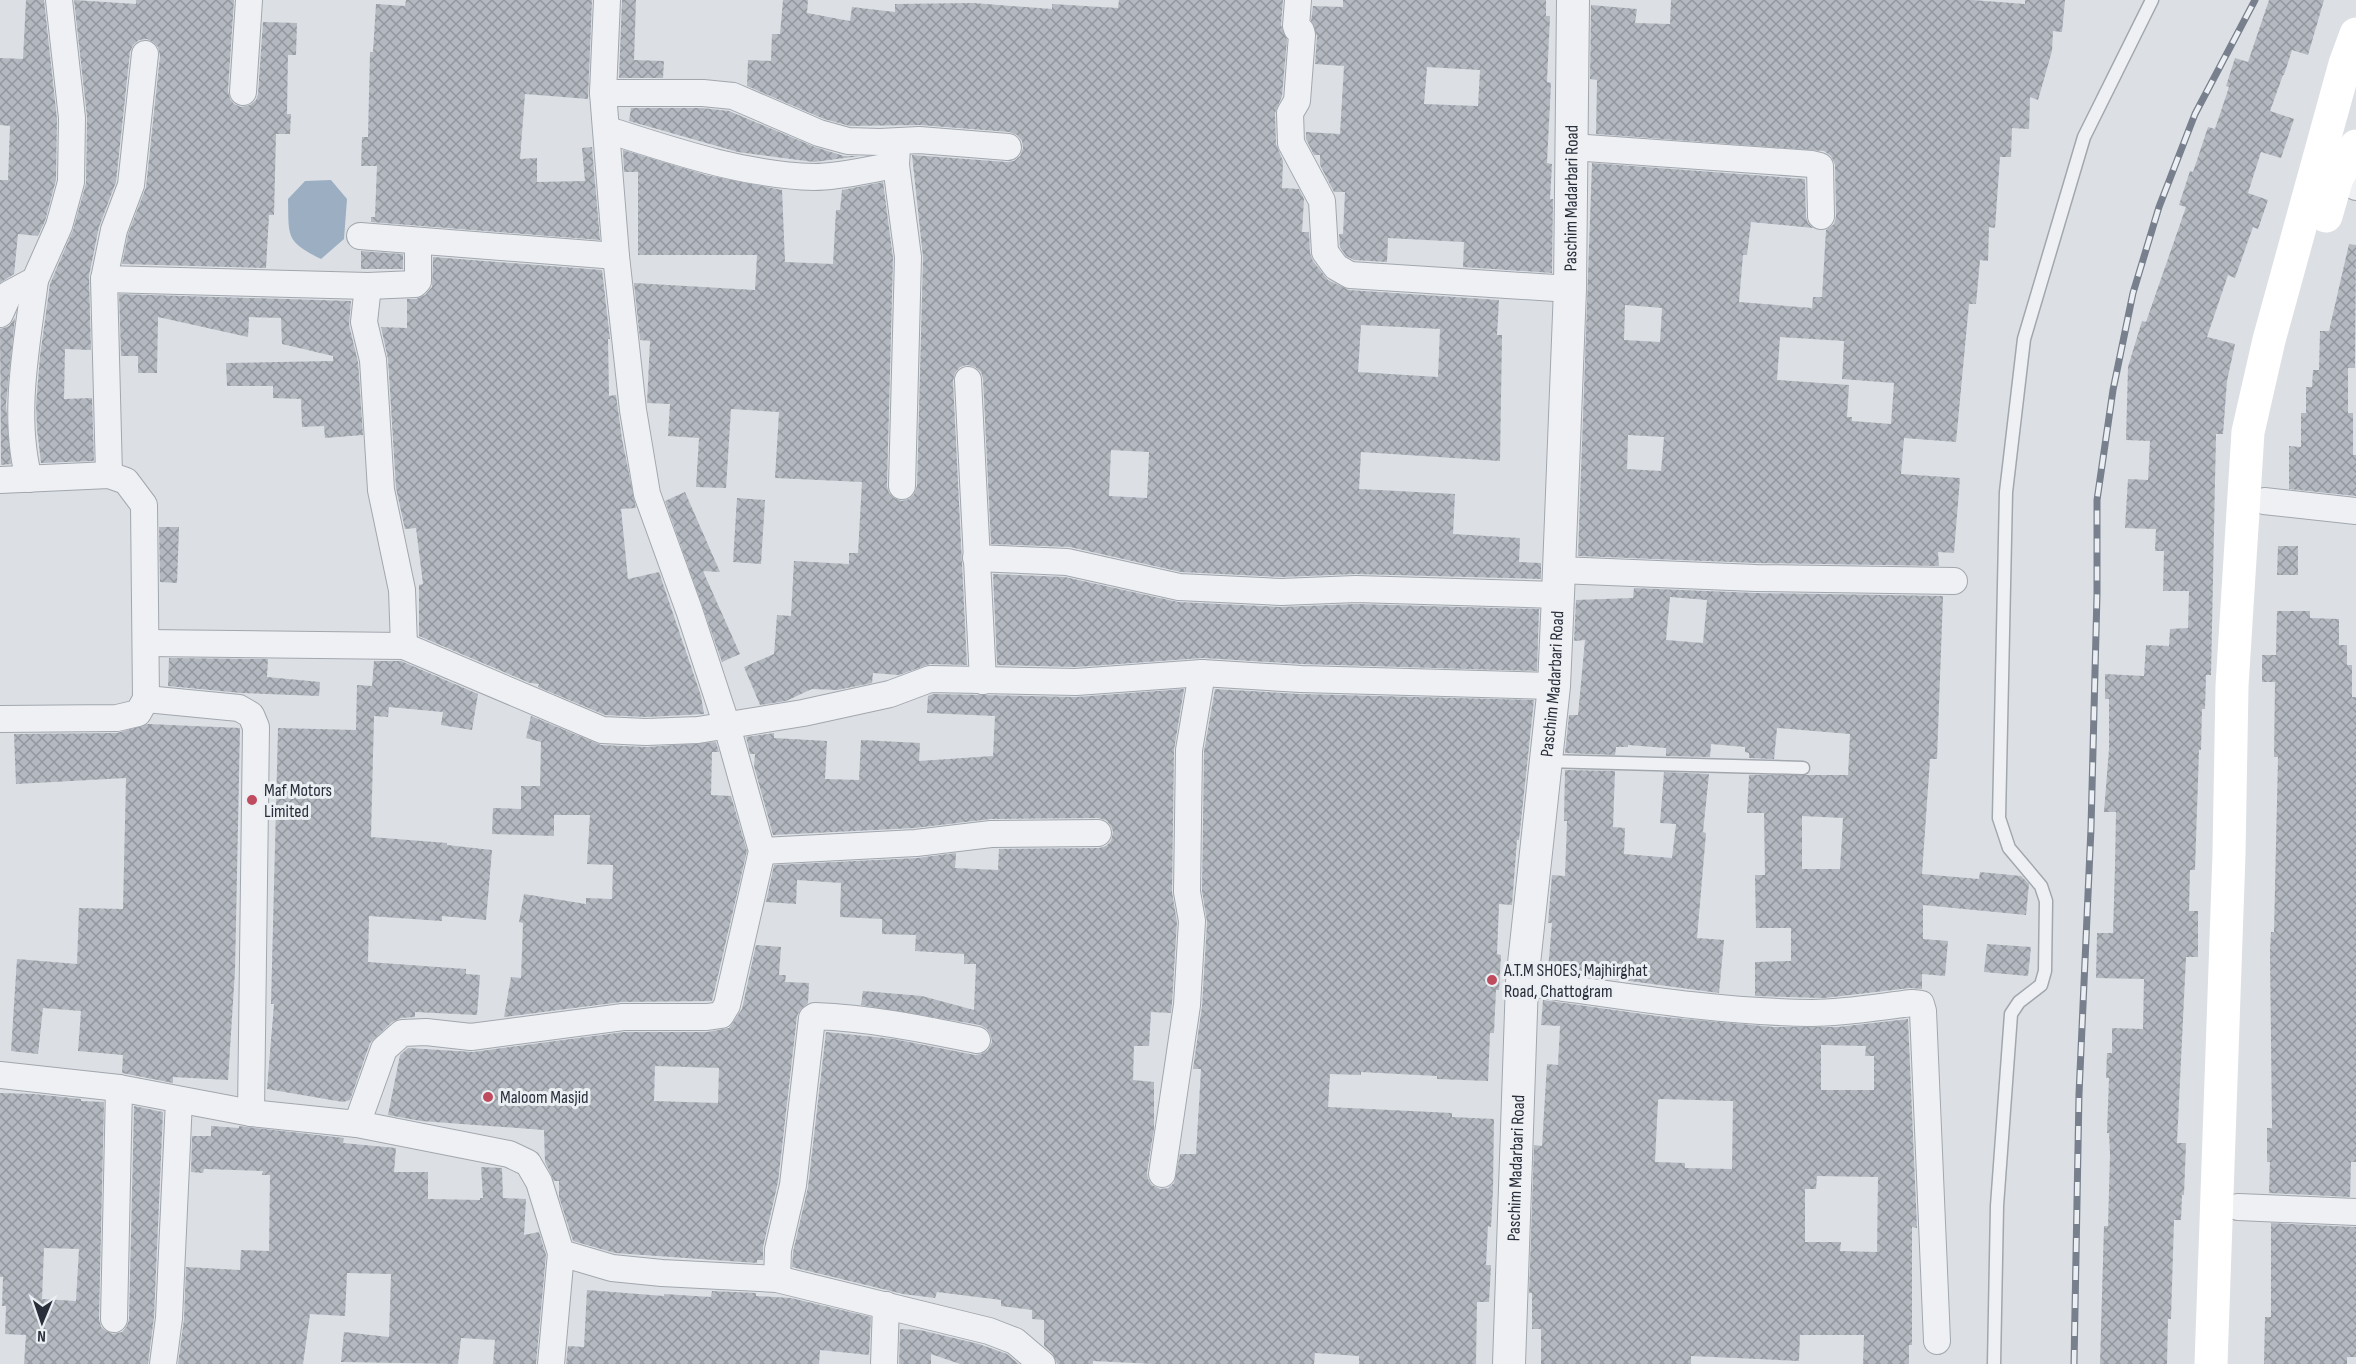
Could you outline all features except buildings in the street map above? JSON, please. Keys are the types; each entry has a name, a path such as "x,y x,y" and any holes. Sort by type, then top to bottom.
{"main road":[{"path":"2211,1364 2229,854 2232,686 2249,533 2264,501 2271,425 2290,345 2337,178 2345,64 2356,34"},
{"path":"2232,1364 2250,859 2252,687 2248,432 2269,340 2337,178 2356,146"}],"street":[{"path":"29,479 22,453 23,381 35,280 59,226 71,182 72,118 59,0"},
{"path":"243,92 249,0"},
{"path":"357,1124 384,1049 402,1033 426,1032 471,1036 623,1017 721,1015 727,1005 762,851 727,726 689,610 647,494 633,410 616,256 608,130 603,93 607,0"},
{"path":"1298,0 1296,26 1302,35 1297,101 1290,113 1291,143 1322,201 1325,252 1336,267 1350,274 1570,289"},
{"name":"Paschim Madarbari Road","path":"1509,1364 1522,982 1554,686 1559,582 1570,289 1573,0"},
{"path":"109,475 104,279 114,230 131,185 144,54"},
{"path":"603,93 703,93 733,96 819,133 897,153"},
{"path":"608,130 735,167 816,177 897,153 919,140 1008,147"},
{"path":"1572,147 1820,166 1822,174 1821,216"},
{"path":"897,153 908,256 902,486"},
{"path":"360,236 616,256"},
{"path":"104,279 368,286 417,284 418,241"},
{"path":"3,300 35,280"},
{"path":"368,286 364,322 373,360 381,490 402,590 404,646"},
{"path":"968,380 983,681"},
{"path":"0,480 109,475 126,481 144,505 147,643 146,699 138,713 117,718 0,719"},
{"path":"2264,501 2356,511"},
{"path":"976,558 1067,562 1179,587 1281,592 1559,582 1756,579 1954,581"},
{"path":"147,643 404,646 602,730 667,731 727,726 890,694 930,679 1076,682 1202,673 1312,679 1554,686"},
{"path":"1162,1174 1187,1005 1192,921 1187,891 1189,750 1202,673"},
{"path":"146,699 239,708 251,715 256,727 251,1113"},
{"path":"762,851 916,843 991,834 1098,833"},
{"path":"1522,982 1637,999 1748,1010 1845,1012 1912,1003 1921,1004 1924,1022 1937,1341"},
{"path":"777,1279 778,1250 793,1185 812,1018 815,1016 853,1017 977,1040"},
{"path":"0,1075 120,1088 251,1113 357,1124 509,1154 528,1163 539,1182 561,1253 551,1364"},
{"path":"114,1319 120,1088"},
{"path":"163,1364 169,1318 179,1100"},
{"path":"2238,1207 2356,1212"},
{"path":"561,1253 612,1268 777,1279 989,1331 1015,1341 1042,1364"},
{"path":"884,1364 886,1305"}],"lane":[{"path":"1994,1364 1996,1206 2011,1014 2019,1002 2041,985 2045,971 2046,901 2041,886 2009,848 1999,818 2006,492 2024,339 2084,136 2152,0"},
{"path":"1546,761 1803,768"}],"water":[{"path":"331,180 347,199 344,239 321,259 301,247 291,236 288,199 305,181"}],"railway":[{"path":"2074,1364 2079,1094 2091,828 2097,500 2113,390 2133,293 2159,207 2195,114 2255,0"}],"place":[{"name":"Maf Motors Limited","path":"252,800"},
{"name":"A.T.M SHOES, Majhirghat Road, Chattogram","path":"1492,980"},
{"name":"Maloom Masjid","path":"488,1097"}]}
